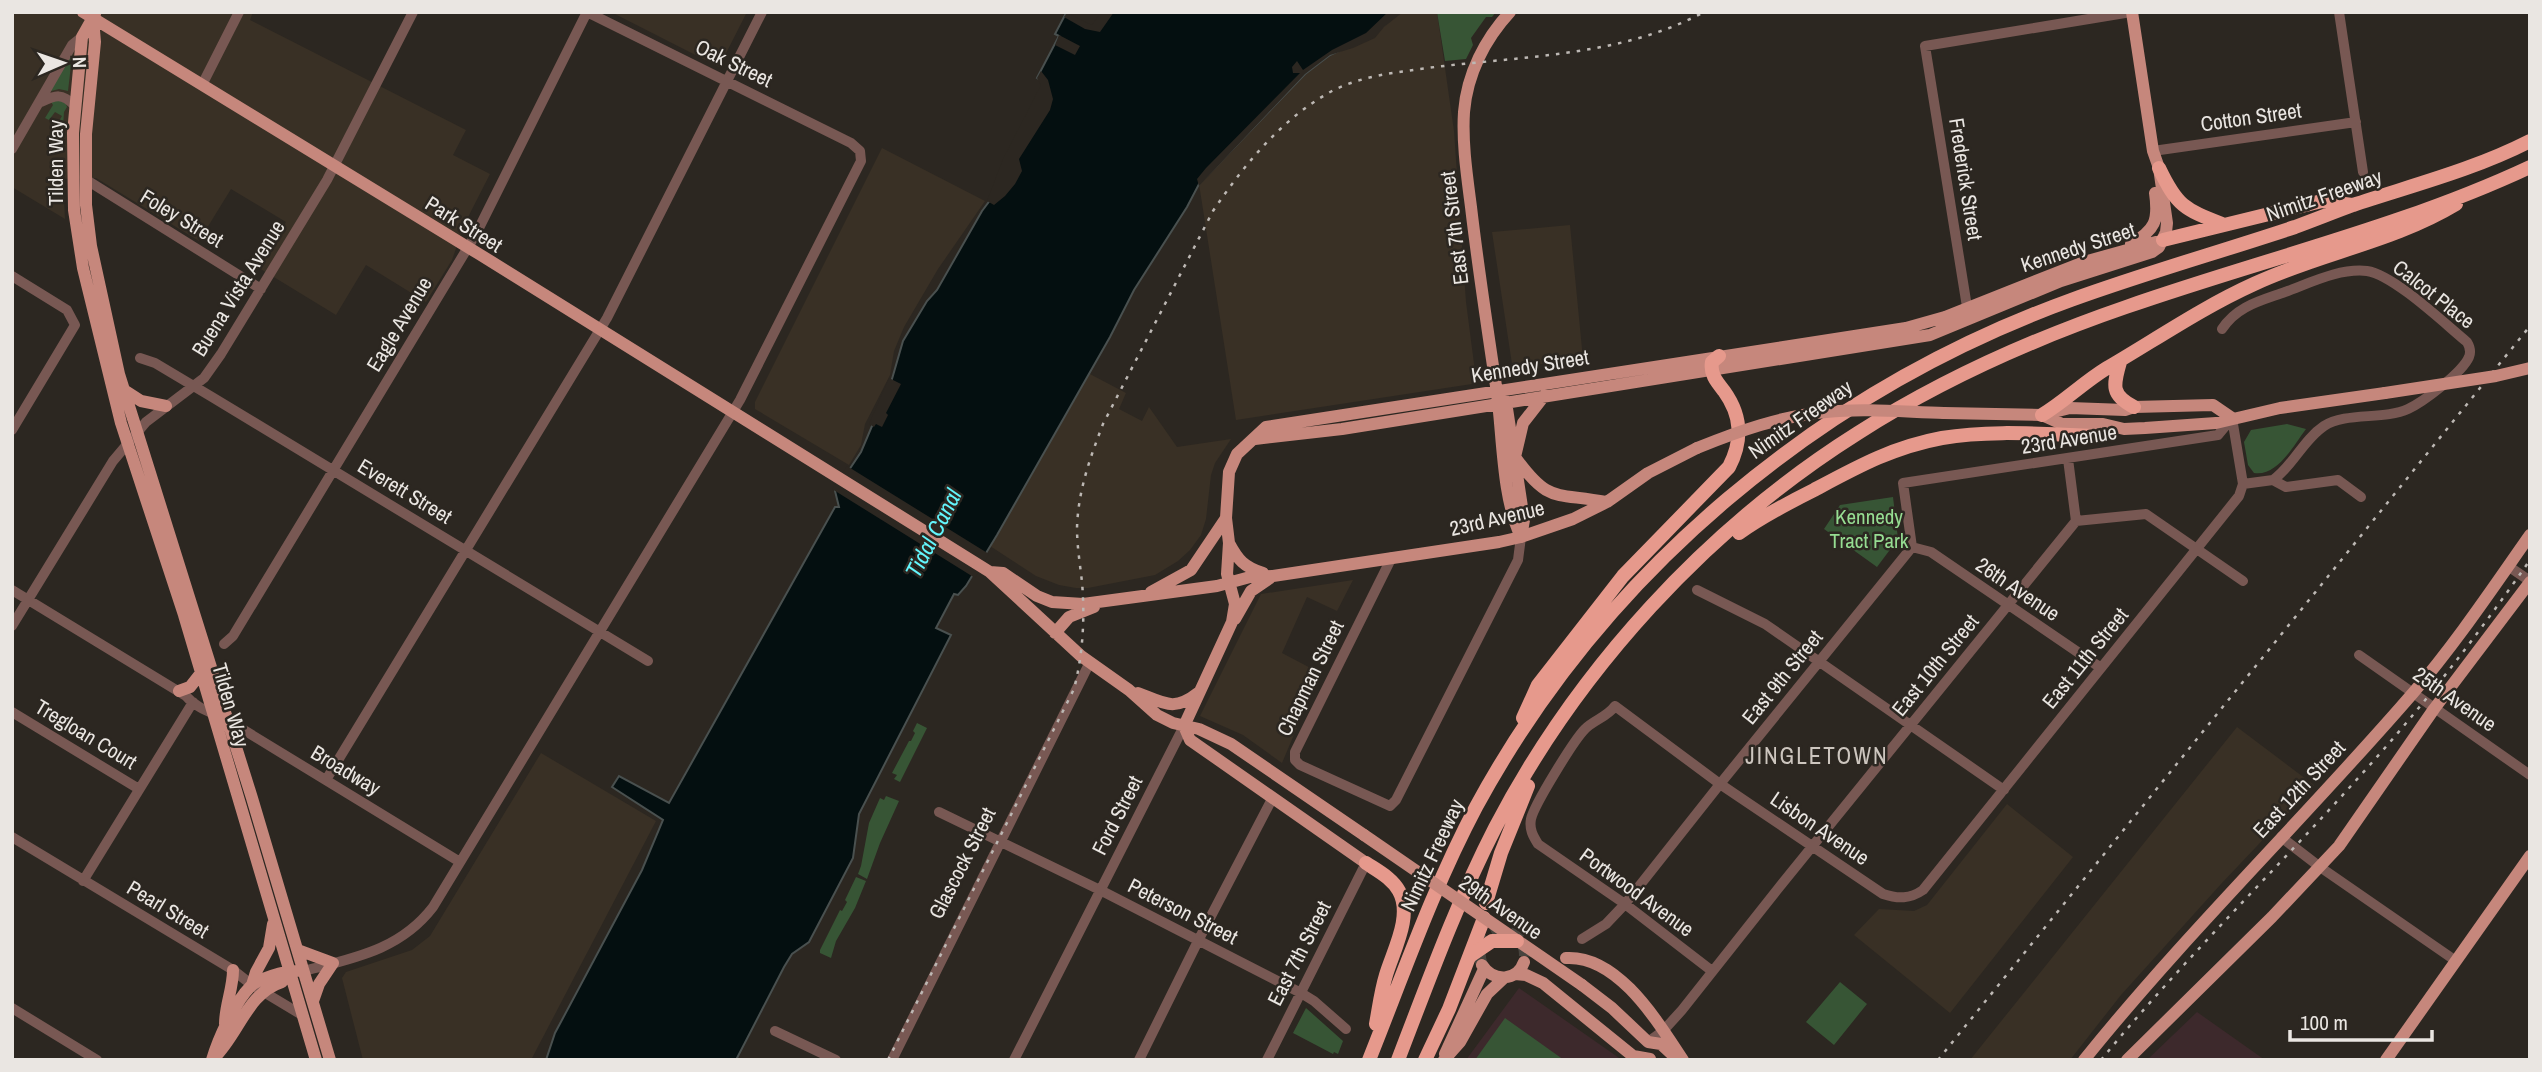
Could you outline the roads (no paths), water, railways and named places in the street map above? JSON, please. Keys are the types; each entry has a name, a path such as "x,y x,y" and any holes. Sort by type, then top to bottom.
{"highway":[{"name":"Nimitz Freeway","path":"1369,1059 1447,868 1476,808 1505,758 1575,658 1642,578 1758,473 1843,411 1884,387 1960,346 2033,314 2354,205 2463,171 2530,141"},
{"name":"Nimitz Freeway","path":"1398,1060 1470,880 1496,825 1543,747 1628,633 1690,568 1740,522 1819,459 1895,411 1970,370 2044,338 2125,307 2411,213 2530,167"},
{"path":"2159,168 2168,187 2185,208 2223,224"},
{"path":"2042,415 2106,369 2227,296 2304,265 2402,232 2430,220 2490,184"},
{"path":"2163,240 2322,201 2354,205"},
{"path":"1505,758 1538,685 1623,576 1729,467 1737,453 1739,420 1734,406 1711,370 1712,362 1719,356"},
{"path":"2120,362 2114,380 2115,391 2121,401 2134,407"},
{"path":"1690,568 1786,503 1878,456 1910,445 1982,434 2103,436"},
{"path":"1425,1060 1470,956 1501,853 1543,747"},
{"path":"1366,863 1390,879 1400,892 1403,904 1400,933 1385,978 1369,1059"},
{"path":"1470,956 1492,941 1517,941"}],"main road":[{"name":"East 7th Street","path":"1510,12 1491,36 1477,62 1464,112 1465,151 1477,259 1497,390 1515,457 1524,520 1521,537"},
{"path":"2131,12 2167,223 2163,240"},
{"name":"Park Street","path":"91,14 990,572"},
{"name":"Tilden Way","path":"91,14 82,37 75,105 73,187 76,230 103,357 127,444 201,673 316,1060"},
{"name":"Tilden Way","path":"91,14 95,42 86,126 85,179 91,246 124,390 229,721 330,1060"},
{"path":"2120,251 2151,230 2156,220 2157,208 2151,168 2153,152"},
{"name":"Kennedy Street","path":"1229,583 1226,518 1229,472 1237,454 1266,428 1906,328 1968,314 2152,252 2163,240"},
{"name":"Kennedy Street","path":"1255,439 1342,429 1930,335 2045,276 2163,240"},
{"name":"23rd Avenue","path":"2042,415 2062,424 2103,424 2124,429 2216,423 2280,408 2496,376 2530,368"},
{"path":"124,390 141,401 166,406"},
{"path":"1544,396 1523,423 1515,457 1532,480 1544,490 1558,496 1607,502"},
{"name":"East 7th Street","path":"1501,403 1514,522 1521,537"},
{"name":"23rd Avenue","path":"990,572 1003,573 1037,596 1052,602 1107,602 1229,583 1250,577 1273,576 1521,537 1573,519 1607,502 1648,474 1720,439 1796,416 1853,410 2042,415 2070,408 2125,410 2134,407 2213,405 2232,418"},
{"path":"2103,436 2124,429"},
{"path":"1143,596 1191,570 1226,518"},
{"name":"East 12th Street","path":"2084,1060 2114,1023 2413,693 2463,631 2530,535"},
{"path":"1228,542 1245,567 1273,576"},
{"name":"29th Avenue","path":"990,572 1055,633 1157,715 1207,732 1231,744 1364,835 1485,911 1517,941 1612,1008 1648,1042 1661,1044 1681,1060"},
{"name":"Ford Street","path":"1184,726 1233,622 1251,591 1257,584 1273,576"},
{"path":"2127,1060 2320,867 2367,808 2434,709 2530,581"},
{"path":"1229,583 1235,604 1233,622"},
{"path":"1055,633 1069,617 1107,602"},
{"path":"186,696 201,673"},
{"path":"1129,690 1174,705 1182,704 1198,693"},
{"name":"29th Avenue","path":"1184,726 1190,740 1366,863"},
{"path":"2386,1060 2530,856"},
{"path":"212,1060 223,1049 257,988 256,972 269,948 274,920"},
{"path":"298,950 333,963 319,984 313,1001"},
{"path":"1566,958 1592,960 1614,974 1663,1031 1681,1060"},
{"path":"1443,1060 1470,1026 1487,994 1524,962"},
{"path":"1443,1060 1483,967 1497,977 1526,975 1543,982 1633,1056 1651,1059 1648,1042"},
{"path":"225,1028 225,1008 233,983 233,970"},
{"path":"212,1060 225,1028 257,988 304,971"}],"street":[{"path":"202,85 239,12"},
{"name":"Buena Vista Avenue","path":"12,626 113,461 146,422 204,378 221,354 335,167 413,12"},
{"name":"Oak Street","path":"587,12 851,143 860,151 859,166 732,413"},
{"name":"Eagle Avenue","path":"224,644 233,636 468,248 587,12"},
{"path":"326,780 600,331 762,12"},
{"name":"Frederick Street","path":"1968,314 1925,46 2131,12"},
{"path":"2340,12 2363,172"},
{"path":"12,149 72,45 82,37"},
{"path":"41,102 59,95 75,105"},
{"name":"Cotton Street","path":"2153,152 2356,121"},
{"name":"Foley Street","path":"85,179 261,289"},
{"name":"Calcot Place","path":"2221,329 2245,306 2333,275 2368,271 2395,284 2467,342 2470,348 2469,357 2456,372 2408,409 2326,424 2273,481"},
{"path":"12,276 67,310 74,320 73,330 12,430"},
{"name":"Everett Street","path":"140,358 155,363 648,661"},
{"path":"304,971 384,947 413,930 433,907 732,413"},
{"path":"2232,418 2242,484 2273,481 2286,487 2338,480 2361,497"},
{"name":"23rd Avenue","path":"1912,547 1903,483 2218,435 2232,418"},
{"path":"2068,459 2076,521 2147,514 2243,581"},
{"name":"East 11th Street","path":"1905,898 1923,890 2239,496 2242,484"},
{"name":"East 10th Street","path":"1648,1042 1663,1031 2076,521"},
{"name":"East 7th Street","path":"1390,806 1396,800 1518,560 1521,537"},
{"name":"26th Avenue","path":"1912,547 1931,552 2101,668"},
{"name":"East 9th Street","path":"1582,939 1606,924 1625,904 1912,547"},
{"name":"Chapman Street","path":"1390,806 1300,765 1295,760 1295,752 1392,557"},
{"path":"2508,566 2530,581"},
{"name":"Broadway","path":"12,590 205,710 229,721 460,862"},
{"path":"1697,590 1765,624 2004,790"},
{"name":"25th Avenue","path":"2359,655 2530,775"},
{"name":"Glascock Street","path":"892,1060 1069,693 1077,685 1090,662"},
{"path":"83,881 139,789 186,696"},
{"name":"Lisbon Avenue","path":"1538,844 1531,832 1531,817 1585,729 1609,714 1615,706 1720,783 1883,894 1905,898"},
{"name":"Tregloan Court","path":"12,712 139,789"},
{"name":"Ford Street","path":"1014,1060 1184,726"},
{"path":"1139,1060 1272,799"},
{"name":"Peterson Street","path":"939,812 1100,890 1301,993 1346,1029"},
{"name":"Pearl Street","path":"12,837 303,1015"},
{"path":"2281,837 2456,961"},
{"name":"Glascock Street","path":"885,1060 998,841"},
{"name":"Portwood Avenue","path":"1538,844 1625,904 1712,971"},
{"name":"East 7th Street","path":"1267,1060 1366,863"},
{"path":"12,1009 97,1060"},
{"path":"775,1031 836,1060"}],"water":[{"name":"Tidal Canal","path":"1106,12 1399,12 1373,35 1330,55 1305,74 1199,184 1134,290 997,535 966,586 958,595 954,594 936,628 951,635 859,814 853,858 809,942 792,954 784,967 736,1060 546,1060 555,1033 642,870 663,820 612,787 619,776 669,803 835,507 839,507 835,491 861,452 892,379 903,341 991,199 1045,83 1037,78 1059,36 1055,34 1065,15 1094,28"}],"tunnel":[{"path":"1482,965 1480,953 1483,943 1491,935 1502,931 1521,941 1525,950 1524,962"}],"railway":[{"path":"888,1060 1074,689 1083,622 1078,514 1089,462 1103,424 1213,211 1251,160 1296,115 1332,91 1356,81 1435,67 1607,46 1673,27 1704,12"},
{"path":"1938,1060 2530,326"},
{"path":"2101,1060 2164,987 2382,751 2448,672 2530,560"}],"district":[{"name":"JINGLETOWN","path":"1817,755"}],"park label":[{"name":"Kennedy Tract Park","path":"1869,528"}]}
